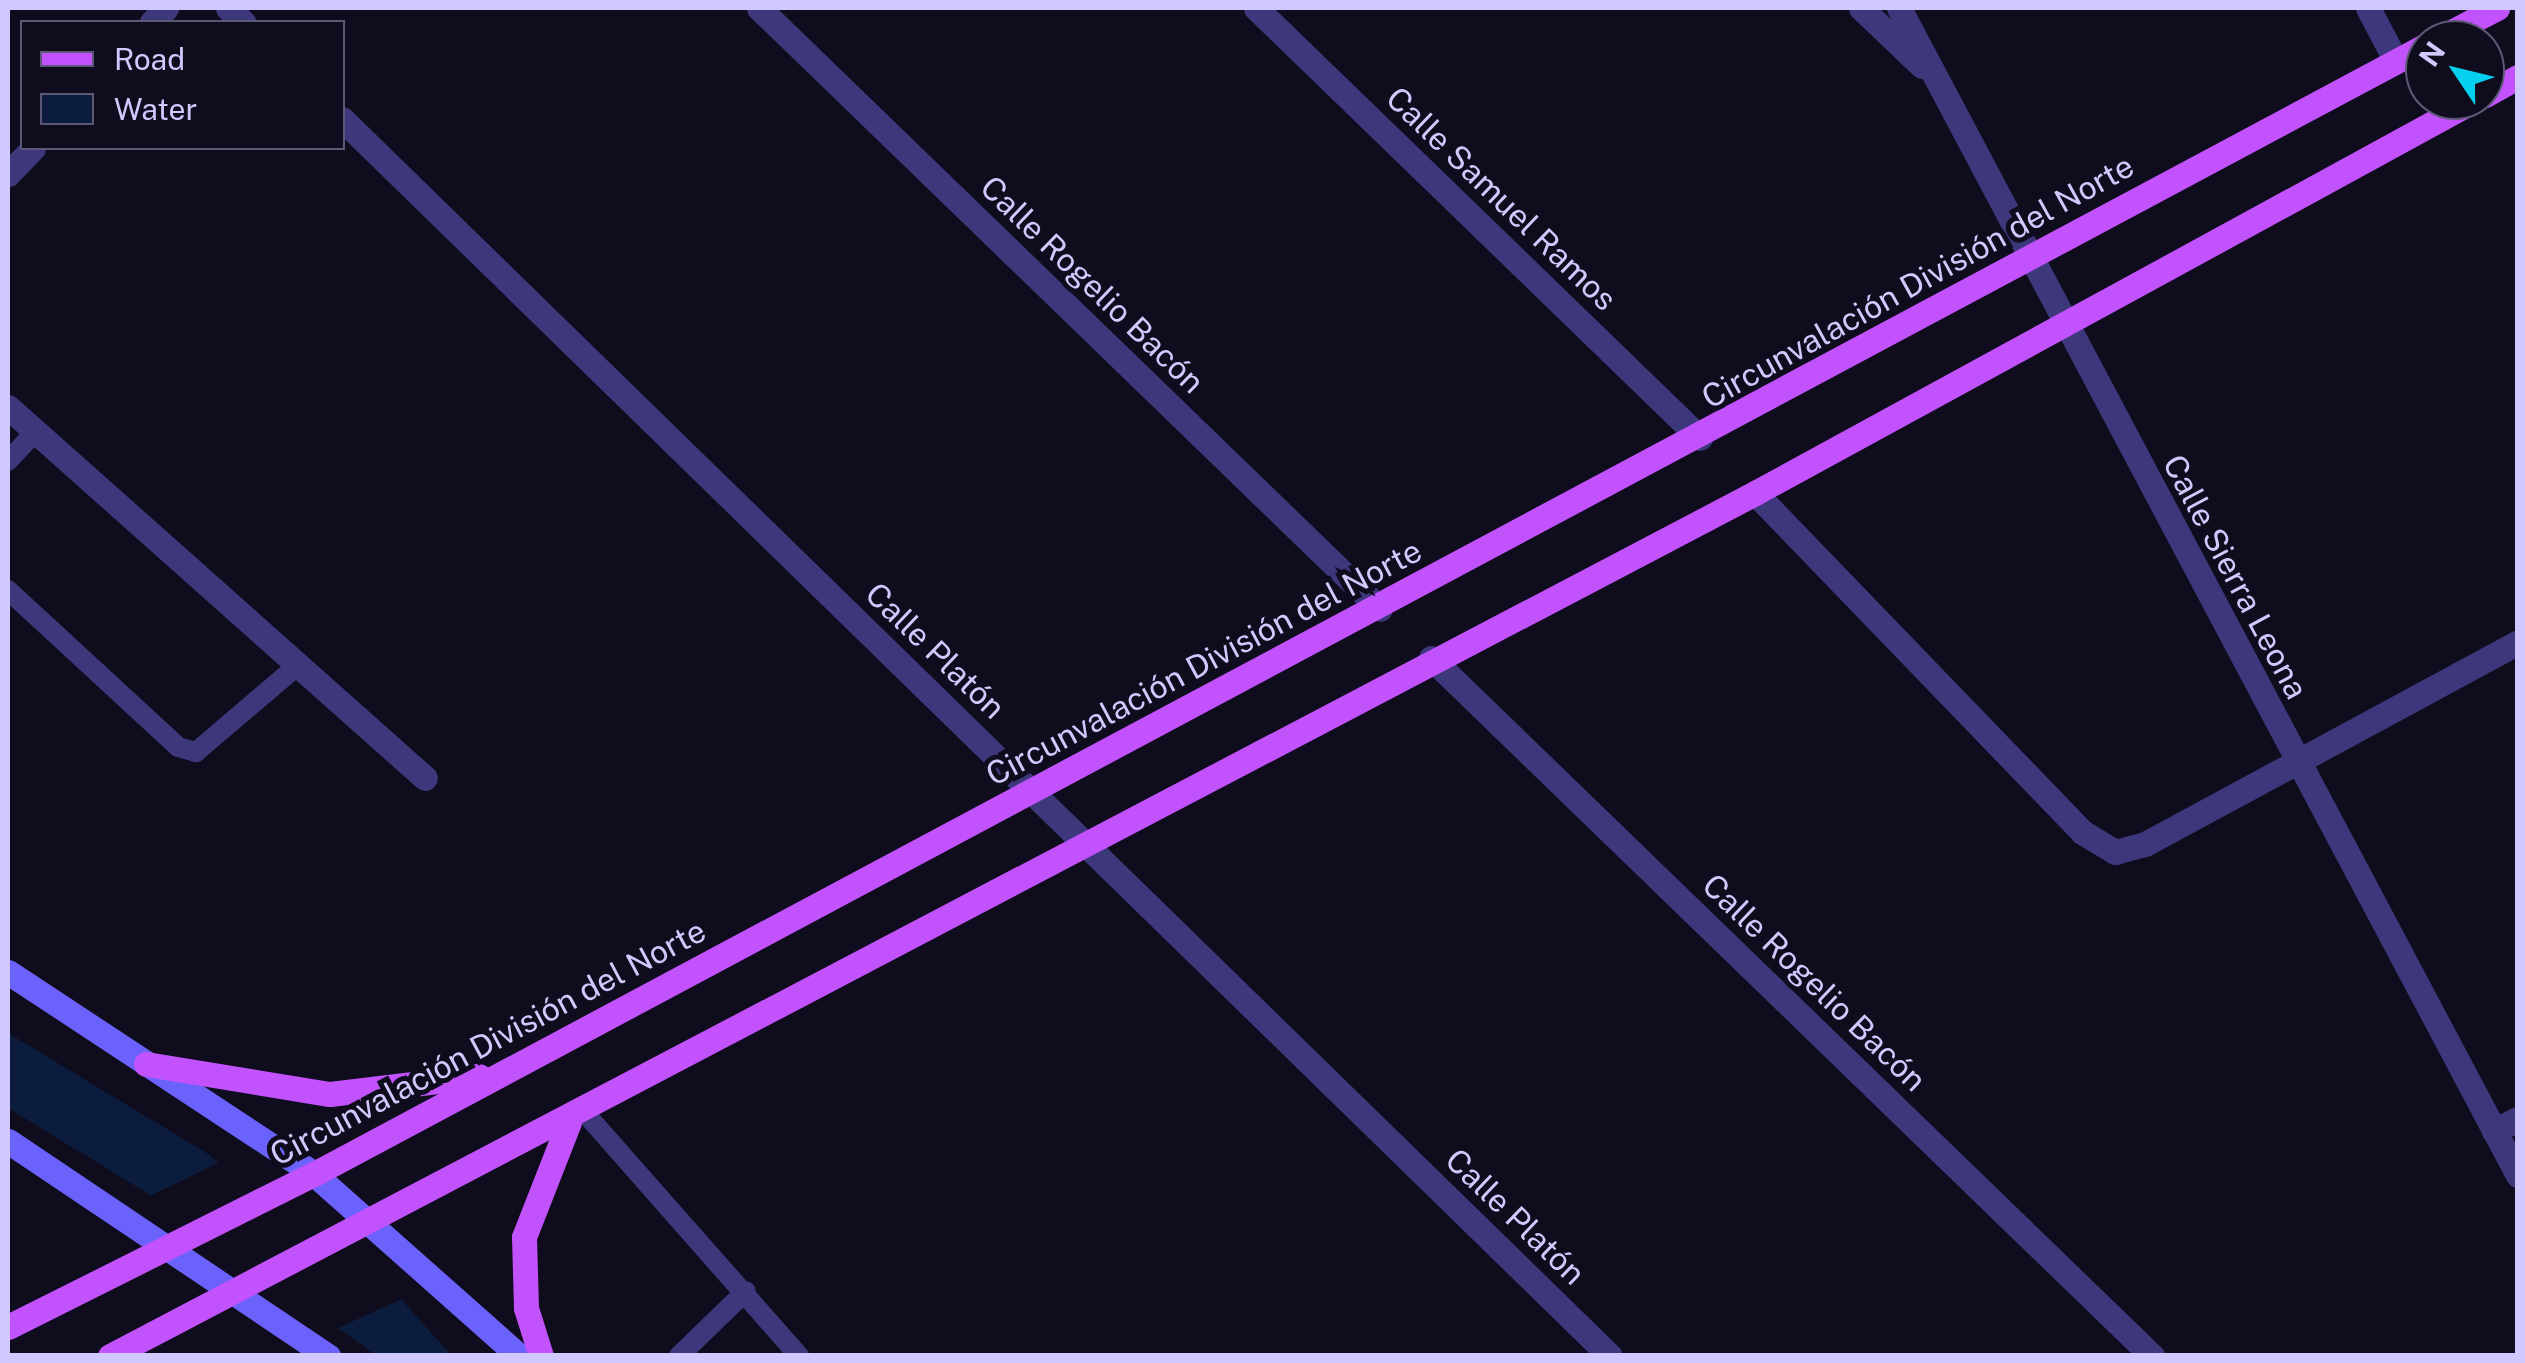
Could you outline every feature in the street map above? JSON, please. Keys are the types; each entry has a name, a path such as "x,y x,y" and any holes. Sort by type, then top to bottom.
{"main road":[{"path":"2474,20 2497,8"},
{"name":"Circunvalación División del Norte","path":"8,1327 314,1174 1700,438 2405,57"},
{"path":"110,1356 240,1285 577,1118 1081,840 1755,492 2060,322 2438,120"},
{"path":"146,1064 330,1094 394,1092 517,1065"},
{"path":"541,1356 526,1308 524,1237 577,1118"}],"street":[{"name":"Calle Rogelio Bacón","path":"758,8 1380,608"},
{"name":"Calle Samuel Ramos","path":"1256,8 1700,438"},
{"path":"1861,8 1940,83"},
{"name":"Calle Sierra Leona","path":"1899,8 2060,322 2518,1176"},
{"path":"2368,8 2396,62"},
{"name":"Calle Platón","path":"345,123 1610,1356"},
{"path":"8,174 30,150"},
{"path":"8,407 425,778"},
{"path":"1755,492 2082,832 2115,852 2145,844 2518,642"},
{"name":"Calle Rogelio Bacón","path":"1430,658 2152,1356"},
{"path":"8,972 314,1174 519,1356"},
{"path":"2494,1131 2518,1118"},
{"path":"8,1142 240,1285 328,1356"}],"lane":[{"path":"8,460 36,431"},
{"path":"8,590 178,747 210,744 296,667"},
{"path":"577,1118 746,1292 799,1356"},
{"path":"680,1356 746,1292"}],"water":[{"path":"8,1033 205,1152 401,1299 451,1355 376,1355 147,1193 8,1108"}],"pier":[{"path":"224,1160 406,1297 338,1328 146,1198"}]}
